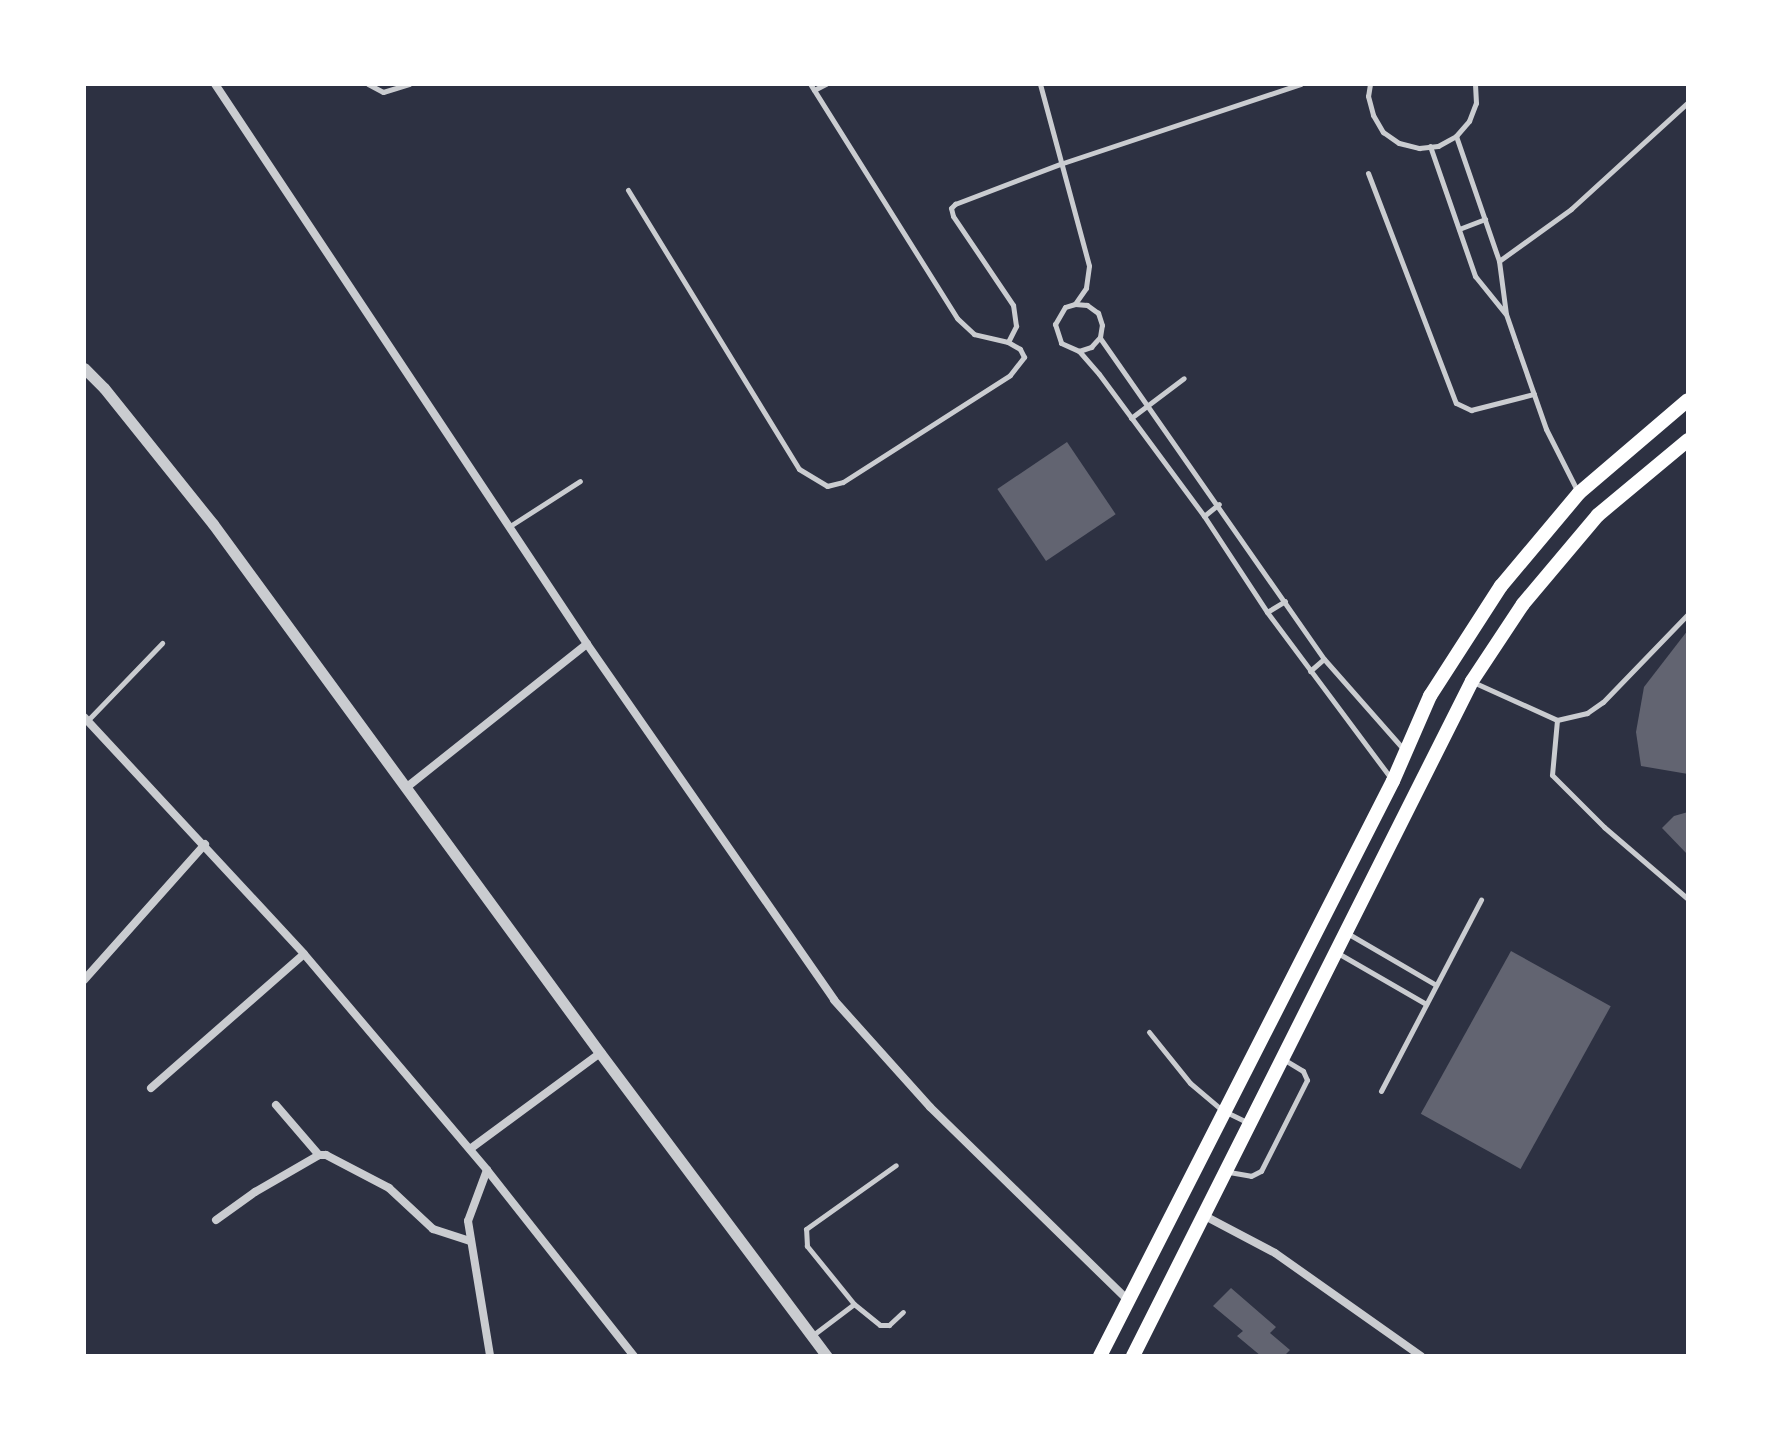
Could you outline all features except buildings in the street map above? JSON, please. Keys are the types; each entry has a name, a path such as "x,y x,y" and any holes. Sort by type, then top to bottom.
{"main road":[{"path":"1100,1356 1222,1110 1393,781 1430,696 1501,586 1579,493 1688,400"},
{"path":"1135,1355 1472,681 1523,604 1598,515 1688,440"},
{"path":"1579,493 1598,515"}],"street":[{"path":"215,84 587,644 834,1000 930,1107 1129,1301"},
{"path":"84,368 104,388 213,524 600,1053 827,1356"},
{"path":"407,787 587,644"},
{"path":"85,721 205,844 304,954 470,1149 634,1356"},
{"path":"84,980 205,844"},
{"path":"151,1088 304,954"},
{"path":"470,1149 600,1053"},
{"path":"276,1105 319,1155"},
{"path":"216,1220 255,1192 319,1155 332,1157 376,1179 445,1236 469,1241"},
{"path":"487,1170 468,1221 490,1356"},
{"path":"1203,1215 1275,1253 1421,1356"}],"lane":[{"path":"368,84 383,92 409,84"},
{"path":"628,190 799,469 827,486 843,482 1010,375 1024,357 1020,349 1008,342 974,334 957,318 812,87 826,84"},
{"path":"1040,84 1089,266 1086,288 1075,304 1058,315 1055,324 1061,343 1079,351 1131,418 1204,516 1267,612 1393,781"},
{"path":"1008,342 1016,326 1013,305 951,208 1060,164 1301,84"},
{"path":"1370,84 1368,96 1373,115 1383,132 1399,143 1430,146 1456,136 1469,121 1476,103 1475,84"},
{"path":"1499,261 1571,209 1688,102"},
{"path":"1456,136 1499,261 1506,314 1546,429 1579,493"},
{"path":"1430,146 1475,276 1506,314"},
{"path":"1368,173 1456,403 1471,410 1534,394"},
{"path":"1459,229 1485,219"},
{"path":"1075,304 1087,305 1098,313 1102,325 1100,337 1091,347 1079,351"},
{"path":"1100,337 1324,659 1406,751"},
{"path":"1131,418 1184,378"},
{"path":"509,527 580,481"},
{"path":"1204,516 1219,504"},
{"path":"1267,612 1285,601"},
{"path":"1472,681 1557,720 1587,713 1603,702 1688,614"},
{"path":"85,721 162,643"},
{"path":"1310,671 1324,659"},
{"path":"1557,720 1552,775 1604,827 1688,899"},
{"path":"1381,1091 1481,900"},
{"path":"1345,932 1436,985"},
{"path":"1335,952 1426,1004"},
{"path":"1149,1032 1190,1083 1222,1110 1249,1124"},
{"path":"1226,1171 1255,1176 1269,1158 1307,1080 1303,1071 1282,1058"},
{"path":"896,1165 806,1229 807,1246 854,1304 885,1326 903,1312"},
{"path":"812,1336 854,1304"}]}
